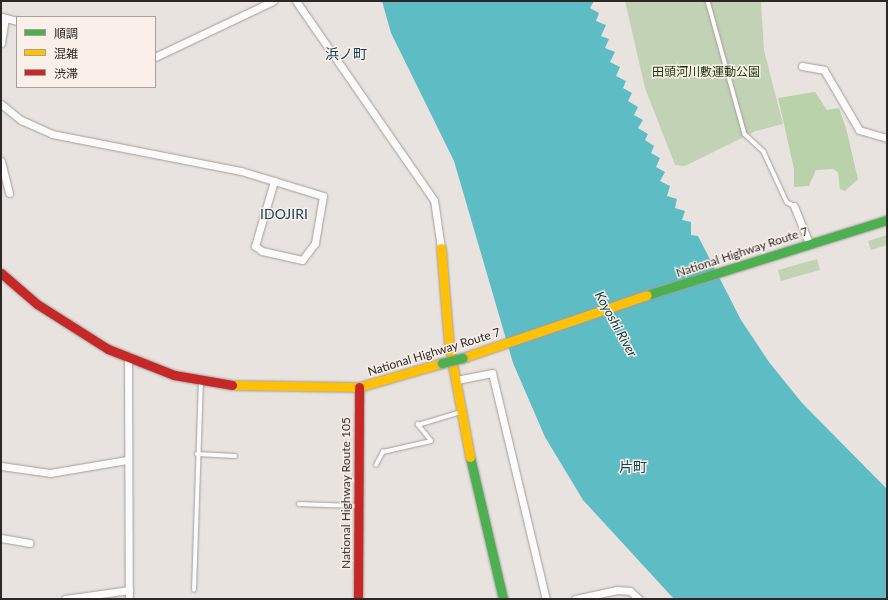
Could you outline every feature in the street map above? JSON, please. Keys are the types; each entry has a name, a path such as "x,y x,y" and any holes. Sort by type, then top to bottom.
{"main road":[{"name":"National Highway Route 7","path":"1,273 37,304 128,359 201,380 251,388 359,387 462,358 721,270 887,220"},
{"path":"441,248 456,380 503,599"},
{"name":"National Highway Route 105","path":"358,599 359,387"}],"street":[{"path":"156,57 273,1"},
{"path":"296,1 434,200 441,248"},
{"path":"1,43 3,18 16,21"},
{"path":"802,66 824,70 859,130 887,138"},
{"path":"1,104 21,120 52,134 274,180 323,196 315,243 302,260 262,251 254,246 274,180"},
{"path":"1,161 9,193"},
{"path":"794,206 809,243"},
{"path":"128,359 126,460 129,599"},
{"path":"456,380 492,373 546,599"},
{"path":"1,466 50,473 126,460"},
{"path":"1,538 30,543"},
{"path":"65,599 129,590"},
{"path":"575,599 617,590 630,591 640,599"}],"lane":[{"path":"708,1 745,134 764,152 787,202 794,206"},
{"path":"194,590 201,380"},
{"path":"376,465 383,452 431,441 418,426 462,412"},
{"path":"198,454 234,456"},
{"path":"298,504 358,506"}],"green space":[{"name":"田頭河川敷運動公園","path":"625,1 761,1 764,50 783,124 756,131 685,166 675,165 645,88"},
{"path":"815,92 827,110 839,108 846,128 858,179 845,191 840,189 838,172 833,169 816,170 809,186 794,187 794,169 778,98"},
{"path":"887,235 887,245 871,250 868,241"},
{"path":"817,259 820,270 781,281 778,270"}],"water":[{"name":"Koyoshi River","path":"382,1 594,1 590,8 599,13 596,21 606,25 601,36 609,39 605,48 615,52 610,62 620,67 616,76 626,81 623,88 632,93 628,101 638,107 634,115 643,120 638,128 648,134 645,140 654,146 651,153 660,158 656,167 665,172 660,181 670,186 667,196 677,199 675,208 685,211 682,220 691,222 691,235 698,236 741,320 769,362 802,403 887,489 887,599 674,599 583,500 545,437 513,363 454,161 391,33"}],"traffic: fast":[{"path":"647,295 887,220"},
{"path":"442,363 462,358"},
{"path":"470,457 503,599"}],"traffic: slow":[{"path":"441,248 449,345 470,457"},
{"path":"462,358 647,295"},
{"path":"232,385 359,387 442,363"}],"traffic: jam":[{"path":"1,273 37,304 108,349 174,375 232,385"},
{"path":"358,599 359,387"}],"district":[{"name":"浜ノ町","path":"346,54"},
{"name":"IDOJIRI","path":"284,214"},
{"name":"片町","path":"633,467"}]}
